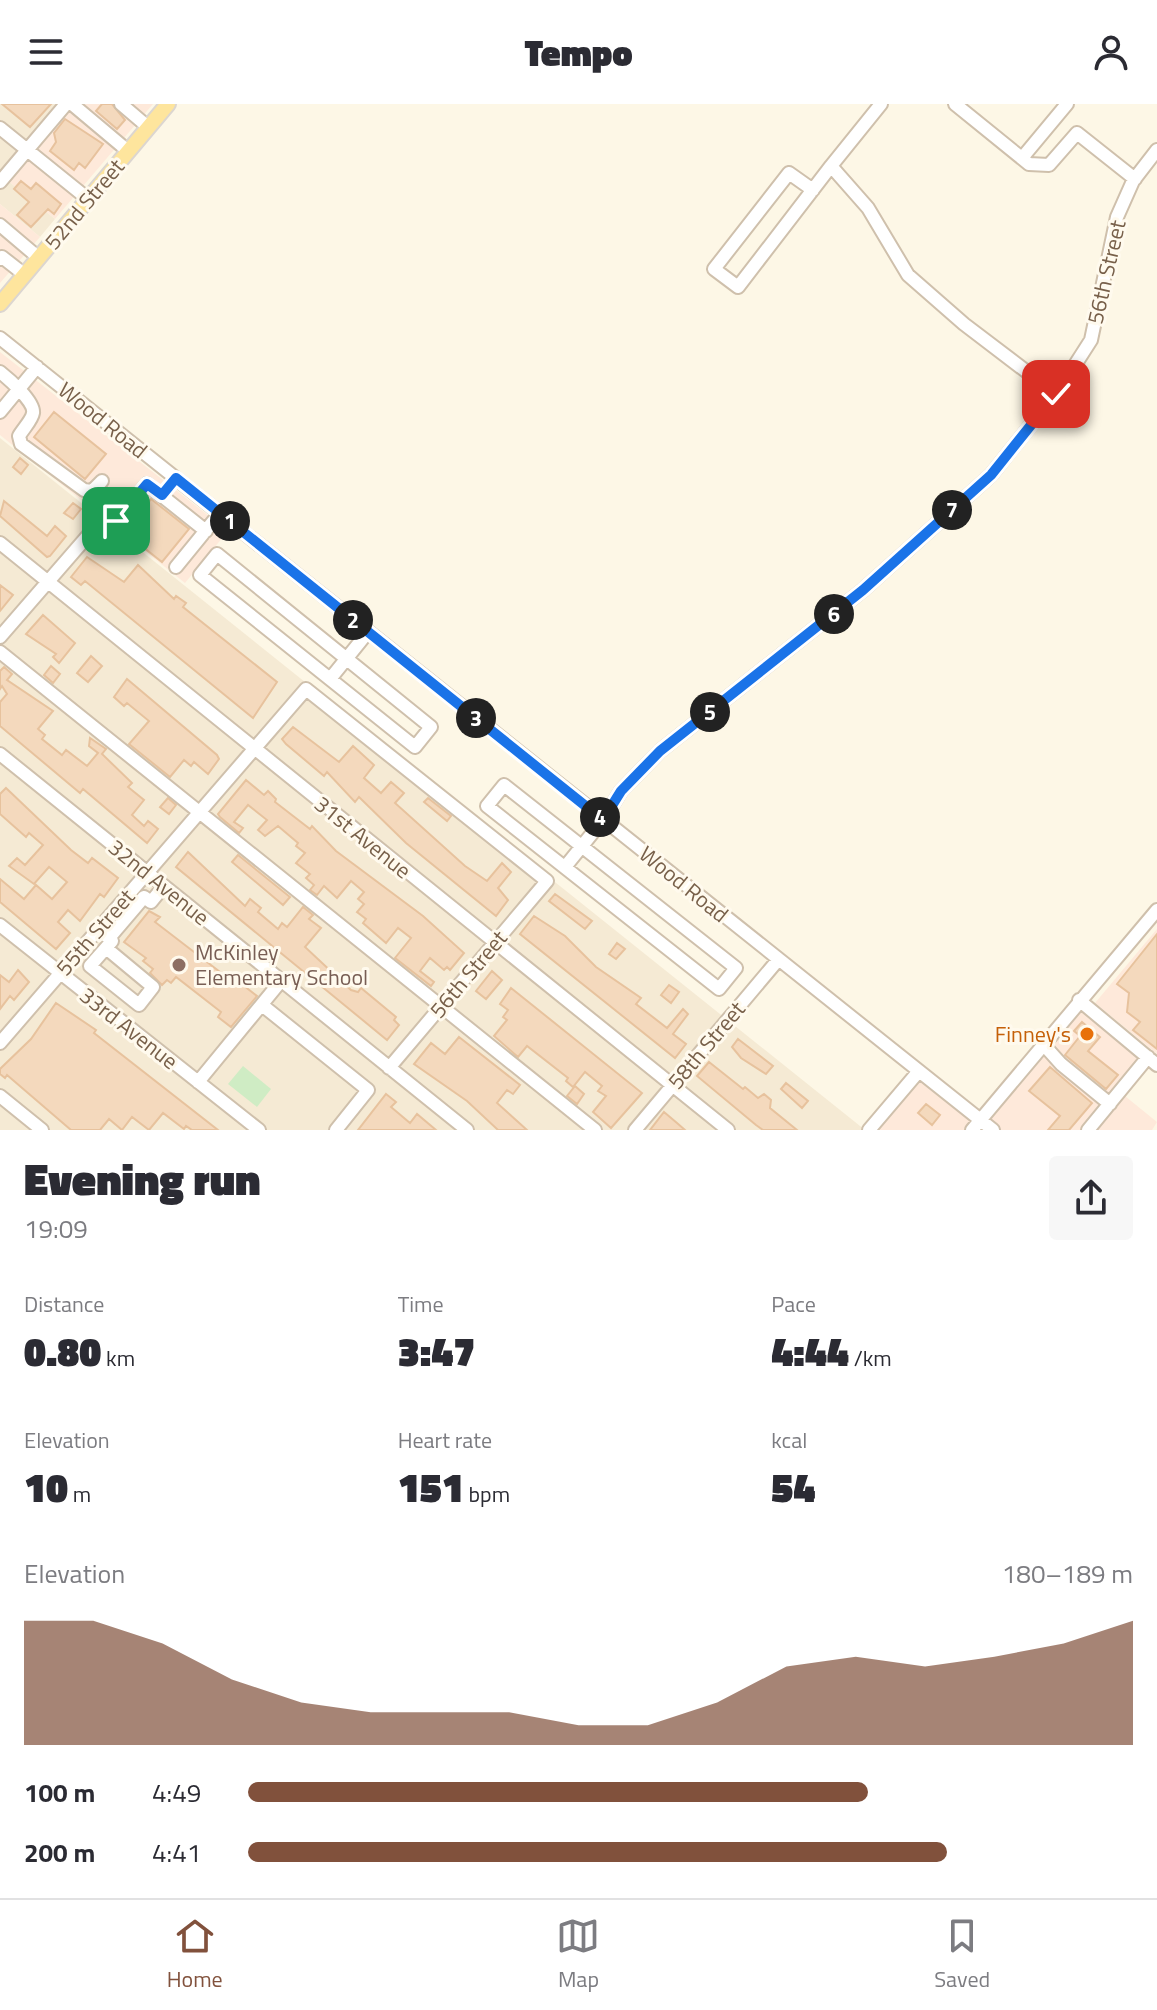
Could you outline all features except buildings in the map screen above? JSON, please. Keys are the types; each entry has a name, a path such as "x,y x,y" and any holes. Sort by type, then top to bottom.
{"main road":[{"name":"52nd Street","path":"0,304 168,104"}],"street":[{"path":"0,182 69,104 128,151"},
{"path":"121,104 148,127"},
{"path":"813,190 789,173 714,269 738,287 881,104"},
{"path":"955,104 1029,164 1049,165 1077,133"},
{"path":"1022,158 1064,108 1077,133 1135,179"},
{"path":"0,128 88,199"},
{"name":"56th Street","path":"565,867 603,820 621,791 660,751 863,590 991,475 1056,394 1091,340 1117,217 1135,179 1157,150"},
{"path":"831,166 868,208 908,275 964,324 1056,394"},
{"path":"0,225 39,258"},
{"path":"16,239 2,253 25,275"},
{"name":"Wood Road","path":"0,338 919,1071 976,1125 993,1130"},
{"path":"0,412 37,367"},
{"path":"0,372 20,388 33,407 33,415 19,436 21,444 84,490 92,491 102,481"},
{"path":"116,521 147,484 148,472 156,462"},
{"path":"162,495 176,478"},
{"path":"147,484 206,531"},
{"path":"176,567 220,513"},
{"path":"0,637 98,524"},
{"name":"31st Avenue","path":"0,543 728,1130"},
{"path":"217,554 431,727 415,747 330,679 200,575 217,554"},
{"path":"330,679 368,632"},
{"path":"0,652 595,1130"},
{"name":"55th Street","path":"0,1043 302,692 311,690 547,881"},
{"name":"32nd Avenue","path":"0,754 467,1130"},
{"path":"504,785 581,847 736,968 719,989 487,806 504,785"},
{"name":"56th Street","path":"389,1068 547,881"},
{"path":"98,929 108,943 153,987 139,1005 90,966 108,943 144,897 151,902 164,886"},
{"path":"976,1125 1157,910"},
{"name":"33rd Avenue","path":"0,925 259,1130"},
{"name":"58th Street","path":"635,1130 778,960"},
{"path":"198,1082 281,981"},
{"path":"1079,1000 1152,1061 1088,1130"},
{"path":"262,1005 368,1090 336,1130"},
{"path":"1043,1044 1061,1064 1110,1104"},
{"path":"869,1130 919,1071"},
{"path":"0,1096 42,1130"}],"shaded area":[{"path":"0,104 62,104 1,175 55,219 40,237 0,204"},
{"path":"71,104 153,104 55,219 7,180"},
{"path":"0,204 40,237 0,283"},
{"path":"0,352 228,531 185,583 0,435"},
{"path":"0,438 865,1130 0,1130"},
{"path":"1157,929 1157,1054 1095,1003"},
{"path":"1079,1000 1148,1057 1120,1092 1157,1122 1152,1130 880,1130 875,1126 919,1071 981,1119"}],"green space":[{"path":"243,1066 271,1089 257,1107 228,1084"}],"place":[{"name":"McKinley Elementary School","path":"179,965"},
{"name":"Finney's","path":"1087,1034"}],"route":[{"path":"116,521 147,484 162,495 176,478 603,820 621,791 660,751 863,590 991,475 1056,394"}]}
